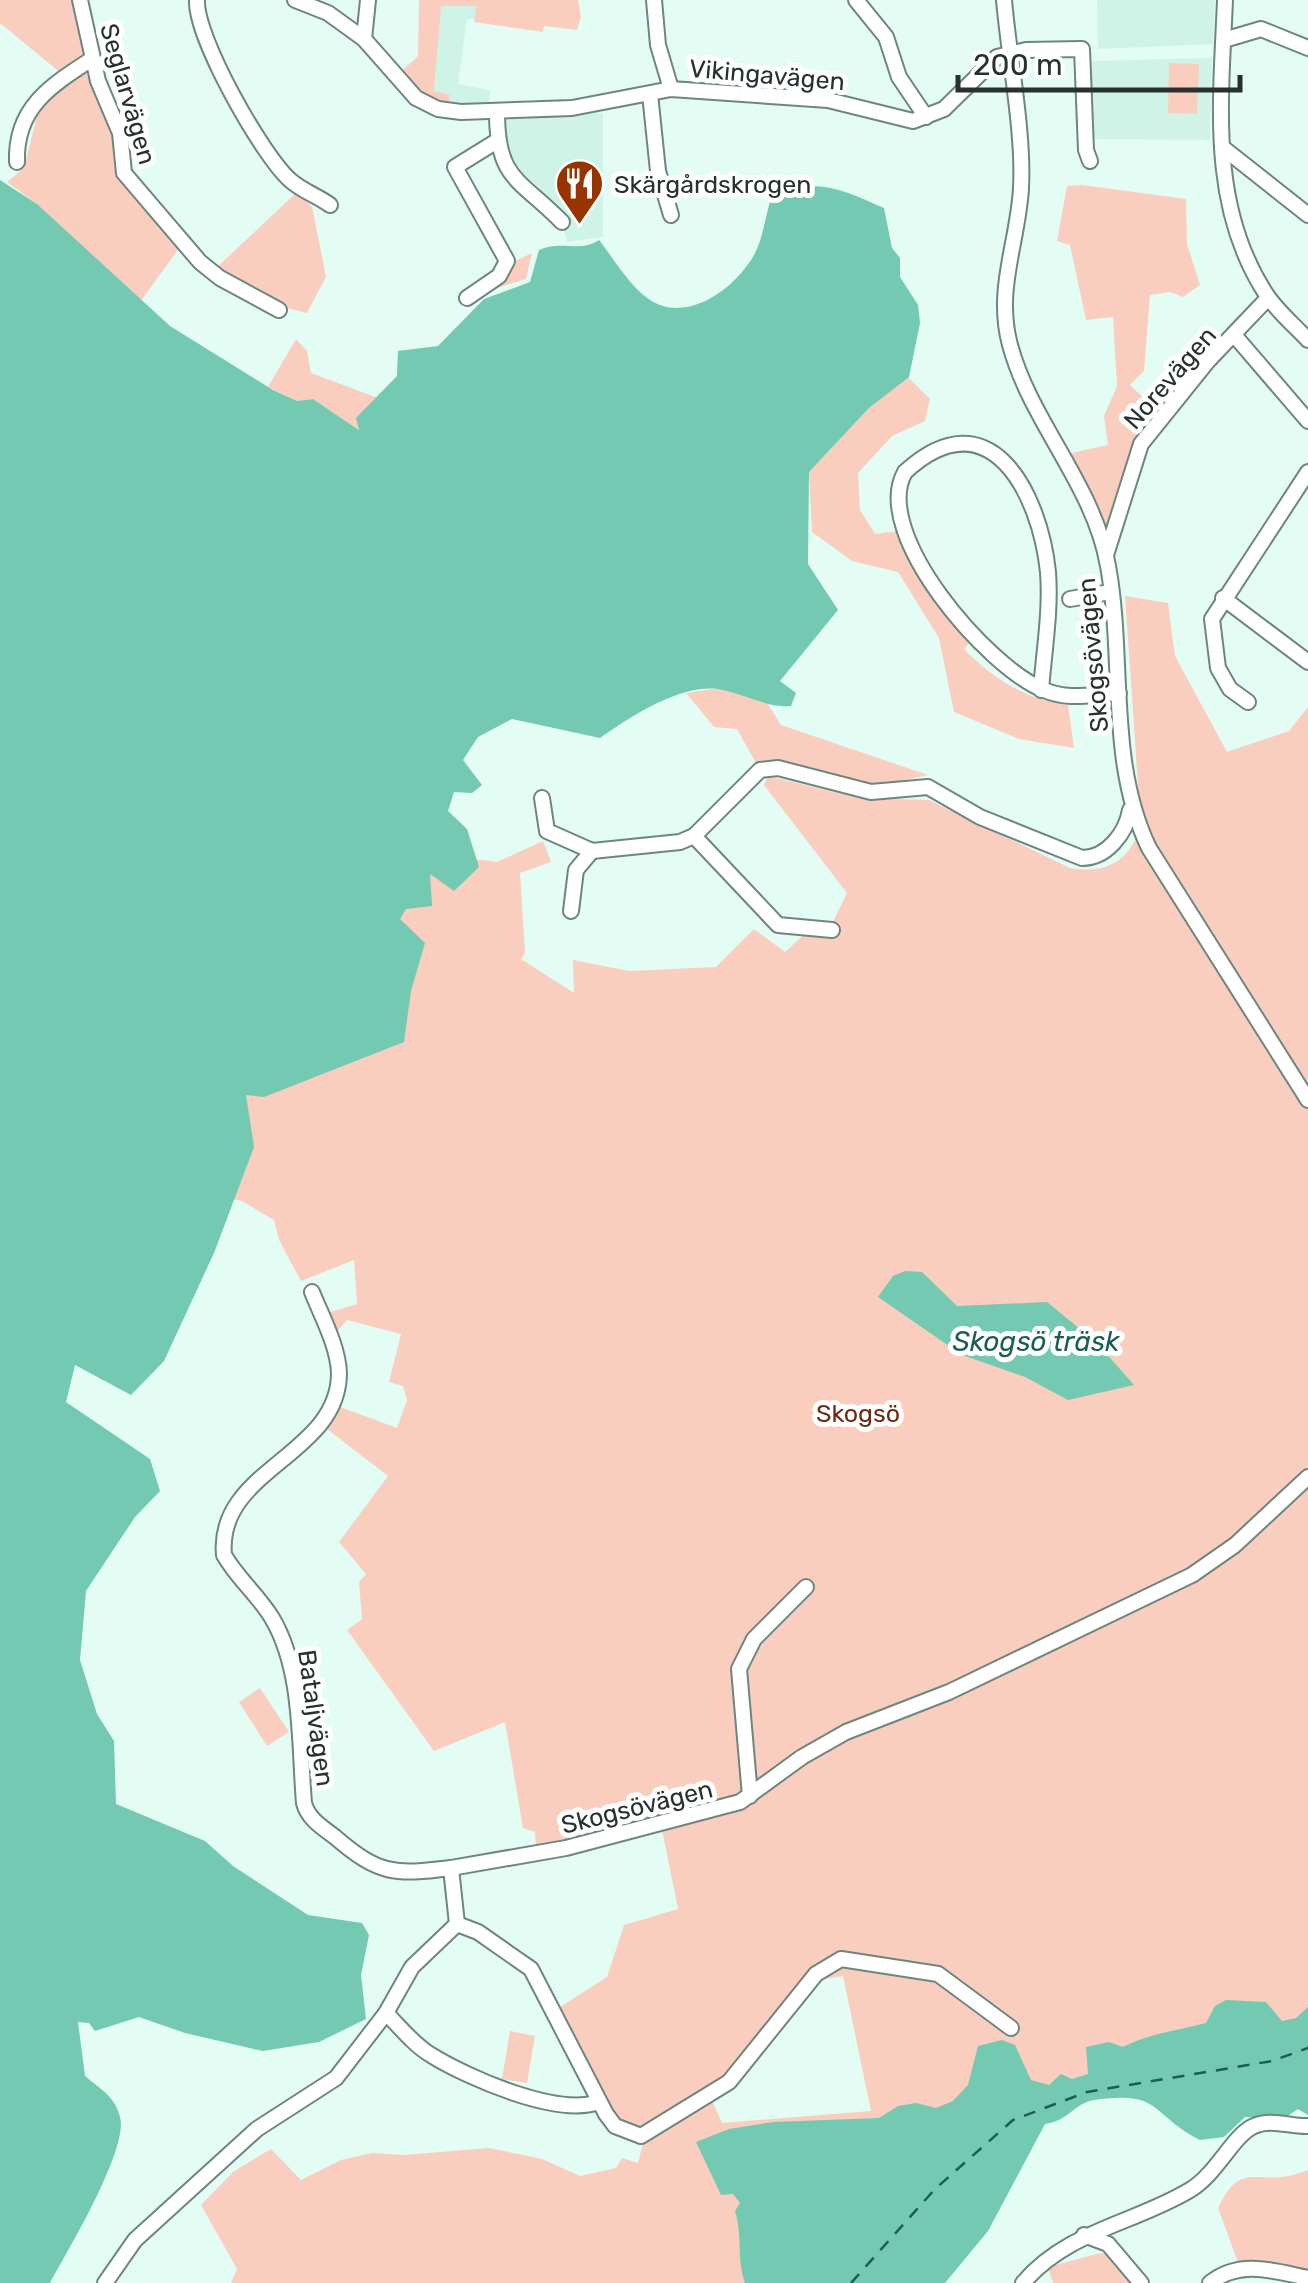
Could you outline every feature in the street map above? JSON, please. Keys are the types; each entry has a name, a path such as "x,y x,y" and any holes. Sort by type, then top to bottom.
{"street":[{"name":"Seglarvägen","path":"80,0 92,59 120,132 122,165 128,179 200,262 220,278 279,310"},
{"path":"197,0 209,51 268,150 287,178 330,205"},
{"name":"Vikingavägen","path":"295,0 328,13 364,39 416,98 429,106 497,113 572,108 671,90 828,100 902,121 926,117"},
{"path":"364,39 368,0"},
{"path":"654,0 658,45 671,90"},
{"path":"856,0 886,37 900,77 926,117 952,102 990,62 1008,54 1082,49 1086,150 1090,160"},
{"name":"Skogsövägen","path":"1004,0 1021,187 1003,292 1010,346 1080,485 1106,555 1130,809 1149,848 1308,1100"},
{"path":"1225,0 1222,147 1227,203 1268,298 1308,340"},
{"path":"1224,40 1270,30 1308,48"},
{"path":"17,162 16,144 27,111 51,86 92,59"},
{"path":"650,94 658,171 671,215"},
{"path":"497,113 496,140 506,170 562,222"},
{"path":"467,298 499,276 507,261 454,167 496,140"},
{"path":"1222,147 1308,214"},
{"name":"Norevägen","path":"1106,555 1141,444 1206,362 1268,298"},
{"path":"1235,336 1308,422"},
{"path":"1041,690 1048,578 1032,506 1011,468 997,454 974,443 951,444 905,472 897,490 898,516 937,589 972,639 1013,674 1041,690 1068,699 1119,693"},
{"path":"1248,702 1230,689 1218,668 1212,619 1308,472"},
{"path":"1070,599 1110,592"},
{"path":"1224,598 1308,662"},
{"path":"542,798 547,831 592,851 663,846 694,836 750,778 770,768 871,792 928,787 980,817 1082,858 1099,854 1115,841 1128,822 1130,809"},
{"path":"694,836 778,924 832,930"},
{"path":"571,911 576,870 592,851"},
{"name":"Bataljvägen","path":"312,1292 336,1356 339,1375 332,1408 321,1430 261,1476 240,1504 226,1527 224,1555 272,1618 285,1645 292,1674 304,1802 310,1816 380,1870 400,1873 451,1868"},
{"name":"Skogsövägen","path":"451,1868 619,1836 725,1809 834,1738 949,1692 1192,1574 1235,1545 1308,1476"},
{"path":"750,1796 738,1669 754,1639 806,1587"},
{"path":"451,1868 457,1924"},
{"path":"105,2283 135,2240 257,2129 336,2078 386,2013 412,1967 457,1924"},
{"path":"457,1924 478,1932 531,1969 598,2102 615,2126 641,2136 729,2082 816,1974 840,1959 938,1974 1011,2028"},
{"path":"386,2013 427,2053 463,2072 574,2108 598,2102"},
{"path":"1023,2283 1058,2250 1084,2235 1118,2225 1188,2191 1215,2172 1240,2136 1256,2125 1308,2126"},
{"path":"1084,2235 1108,2244 1140,2283"},
{"path":"1210,2283 1230,2271 1248,2267 1308,2278"}],"shaded area":[{"path":"1097,0 1215,0 1213,44 1098,49"},
{"path":"440,6 477,6 474,19 467,19 458,84 490,90 489,105 449,102 450,95 434,92"},
{"path":"1212,58 1210,140 1092,139 1091,61"},
{"path":"603,113 603,237 567,242 562,222 524,188 497,129 508,119"}],"green space":[{"path":"0,0 75,0 86,54 62,74 0,23"},
{"path":"419,0 578,0 581,17 577,30 544,26 543,32 474,22 476,6 441,6 434,91 450,95 449,102 428,98 401,72 418,56"},
{"path":"1169,63 1199,64 1197,114 1168,113"},
{"path":"86,73 118,139 117,160 180,247 140,302 37,204 7,182 24,168 40,104"},
{"path":"1067,186 1186,199 1187,244 1200,285 1183,297 1170,292 1150,295 1144,371 1130,385 1160,414 1127,464 1110,526 1102,526 1071,453 1108,445 1104,416 1117,386 1113,317 1086,320 1070,245 1057,241"},
{"path":"297,192 312,207 326,277 307,313 282,307 215,269"},
{"path":"532,253 526,279 487,291 509,264"},
{"path":"296,339 307,351 311,373 378,398 361,431 313,399 297,401 268,387"},
{"path":"908,377 930,399 925,421 892,436 858,473 860,510 875,534 899,531 933,597 970,642 964,649 975,660 1025,693 1068,705 1074,748 1019,739 954,712 939,638 898,572 852,561 812,532 809,472 869,408"},
{"name":"Skogsö","path":"1125,596 1168,603 1175,656 1227,752 1289,731 1308,707 1308,2064 1043,2107 845,2283 231,2283 237,2269 201,2205 234,2171 271,2149 301,2180 341,2160 372,2153 404,2155 489,2148 542,2159 580,2176 616,2168 622,2158 638,2163 644,2139 711,2098 722,2123 871,2111 843,1976 814,1981 724,2083 641,2128 626,2126 618,2119 557,2009 607,1977 624,1925 678,1909 660,1820 536,1846 535,1832 523,1828 505,1722 434,1751 347,1630 362,1619 359,1582 366,1574 339,1542 388,1476 327,1429 340,1407 397,1428 407,1400 403,1386 389,1382 401,1334 347,1320 335,1334 327,1313 357,1304 354,1260 301,1281 279,1240 274,1220 242,1201 25,1162 89,805 497,862 543,841 551,862 520,873 525,953 521,959 574,993 573,960 629,971 716,967 754,929 785,952 813,926 830,928 847,893 764,785 768,776 858,798 929,800 1070,868 1105,867 1122,857 1141,828"},
{"path":"718,688 768,704 781,725 928,775 872,787 787,765 756,763 737,729 714,727 686,693"},
{"path":"260,1688 289,1732 267,1746 239,1702"},
{"path":"510,2031 535,2036 527,2083 502,2079"},
{"path":"1308,2170 1308,2276 1239,2265 1218,2208 1227,2192 1245,2178 1277,2177"},
{"path":"1100,2253 1113,2254 1135,2283 1053,2283 1048,2267"}],"water":[{"path":"0,180 37,204 170,326 273,390 297,401 313,399 359,430 356,418 397,376 398,351 438,346 484,299 530,282 539,250 585,246 599,240 629,280 650,300 679,308 694,305 722,291 746,268 760,241 772,195 802,186 842,191 884,208 892,248 900,258 900,277 918,305 920,323 909,377 869,408 809,472 808,564 838,610 780,681 796,693 791,706 708,689 658,703 600,738 512,719 478,737 463,760 482,785 472,793 454,792 448,811 467,829 479,867 454,891 430,874 432,906 406,909 400,919 425,943 411,991 404,1042 264,1097 246,1095 254,1147 214,1253 164,1361 131,1395 75,1365 66,1402 150,1459 160,1491 135,1517 86,1591 80,1660 97,1714 114,1741 116,1804 205,1841 233,1866 308,1915 362,1923 369,1935 361,1975 366,2019 319,2042 263,2051 185,2033 139,2017 95,2031 89,2023 78,2022 85,2076 115,2104 120,2132 95,2200 50,2283 0,2283"},
{"name":"Skogsö träsk","path":"905,1271 922,1272 957,1306 1047,1302 1097,1343 1134,1385 1068,1400 1025,1377 962,1355 878,1297 893,1276"},
{"path":"1226,2000 1266,2002 1282,2021 1296,2018 1308,2007 1308,2115 1298,2109 1286,2117 1245,2117 1224,2137 1200,2140 1144,2101 1116,2098 1087,2102 1045,2124 988,2231 945,2283 745,2283 735,2211 740,2203 733,2194 721,2195 696,2142 729,2129 774,2122 879,2118 898,2106 916,2103 936,2108 953,2101 968,2085 978,2046 1002,2040 1015,2045 1031,2080 1049,2085 1061,2074 1072,2079 1088,2074 1086,2047 1109,2042 1123,2047 1206,2023 1215,2006"}],"ferry route":[{"path":"851,2283 935,2189 1013,2120 1087,2092 1272,2061 1308,2048"}],"place":[{"name":"Skärgårdskrogen","path":"579,226"}]}
